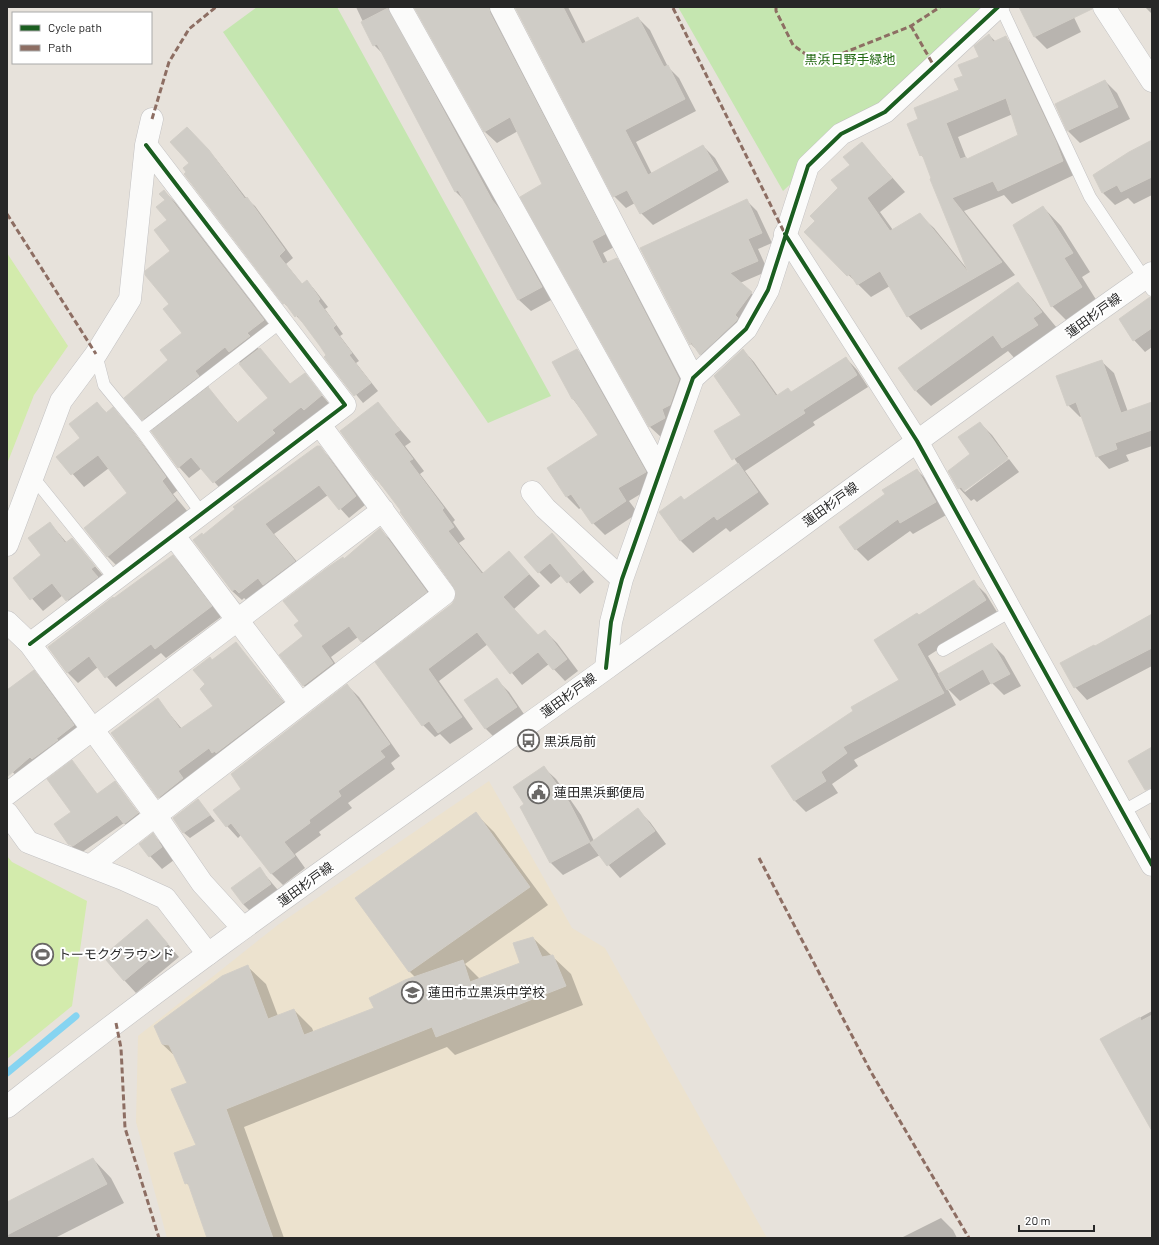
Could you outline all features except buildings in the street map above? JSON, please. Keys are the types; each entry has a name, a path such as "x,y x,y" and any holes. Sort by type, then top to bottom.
{"street":[{"path":"400,7 659,470"},
{"path":"500,7 693,378"},
{"path":"606,668 611,622 622,579 659,470 693,378 746,329 768,290 808,166 840,134 885,112 1000,7"},
{"path":"1104,7 1152,82"},
{"path":"7,544 62,401 96,354 130,299 146,145 152,119"},
{"path":"30,644 345,405 282,320 146,145"},
{"path":"785,234 917,441 1152,865"},
{"name":"蓮田杉戸線","path":"7,1108 243,928 606,668 917,441 1149,280"},
{"path":"90,866 300,703 444,594 320,425"},
{"path":"532,492 545,508 622,579"},
{"path":"7,794 383,510"},
{"path":"174,536 300,703"},
{"path":"7,622 30,644 156,816 202,883 243,928"},
{"path":"7,813 28,842 90,866 165,898 208,954"}],"lane":[{"path":"1000,7 1090,197 1149,280"},
{"path":"141,430 282,320"},
{"path":"96,354 104,385 141,430 202,514"},
{"path":"32,476 115,579"},
{"path":"943,650 1011,611"},
{"path":"1122,812 1152,795"}],"shaded area":[{"name":"蓮田市立黒浜中学校","path":"489,781 572,928 605,948 767,1238 167,1238 136,1122 138,1036 279,924"}],"green space":[{"path":"257,7 337,7 551,396 488,423 223,32"},
{"name":"黒浜日野手緑地","path":"678,7 985,7 954,32 873,112 861,118 783,191"},
{"path":"7,253 68,346 34,395 7,464"},
{"name":"トーモクグラウンド","path":"7,856 12,862 87,901 72,1006 7,1059"}],"waterway":[{"path":"7,1073 76,1016"}],"marked path":[{"path":"152,119 169,62 189,29 216,7"},
{"path":"776,7 776,11 793,45 818,63 911,26 940,7"},
{"path":"673,8 785,234"},
{"path":"911,26 934,66"},
{"path":"7,214 96,354"},
{"path":"759,858 871,1072 969,1238"},
{"path":"116,1023 121,1048 125,1128 159,1238"}],"cycle path":[{"path":"606,668 611,622 622,579 693,378 746,329 768,290 808,166 841,134 885,112 998,7"},
{"path":"30,644 345,405 146,145"},
{"path":"785,234 917,441 1152,865"}],"place":[{"name":"黒浜局前","path":"529,741"},
{"name":"蓮田黒浜郵便局","path":"538,792"},
{"name":"トーモクグラウンド","path":"43,954"},
{"name":"蓮田市立黒浜中学校","path":"412,992"}]}
